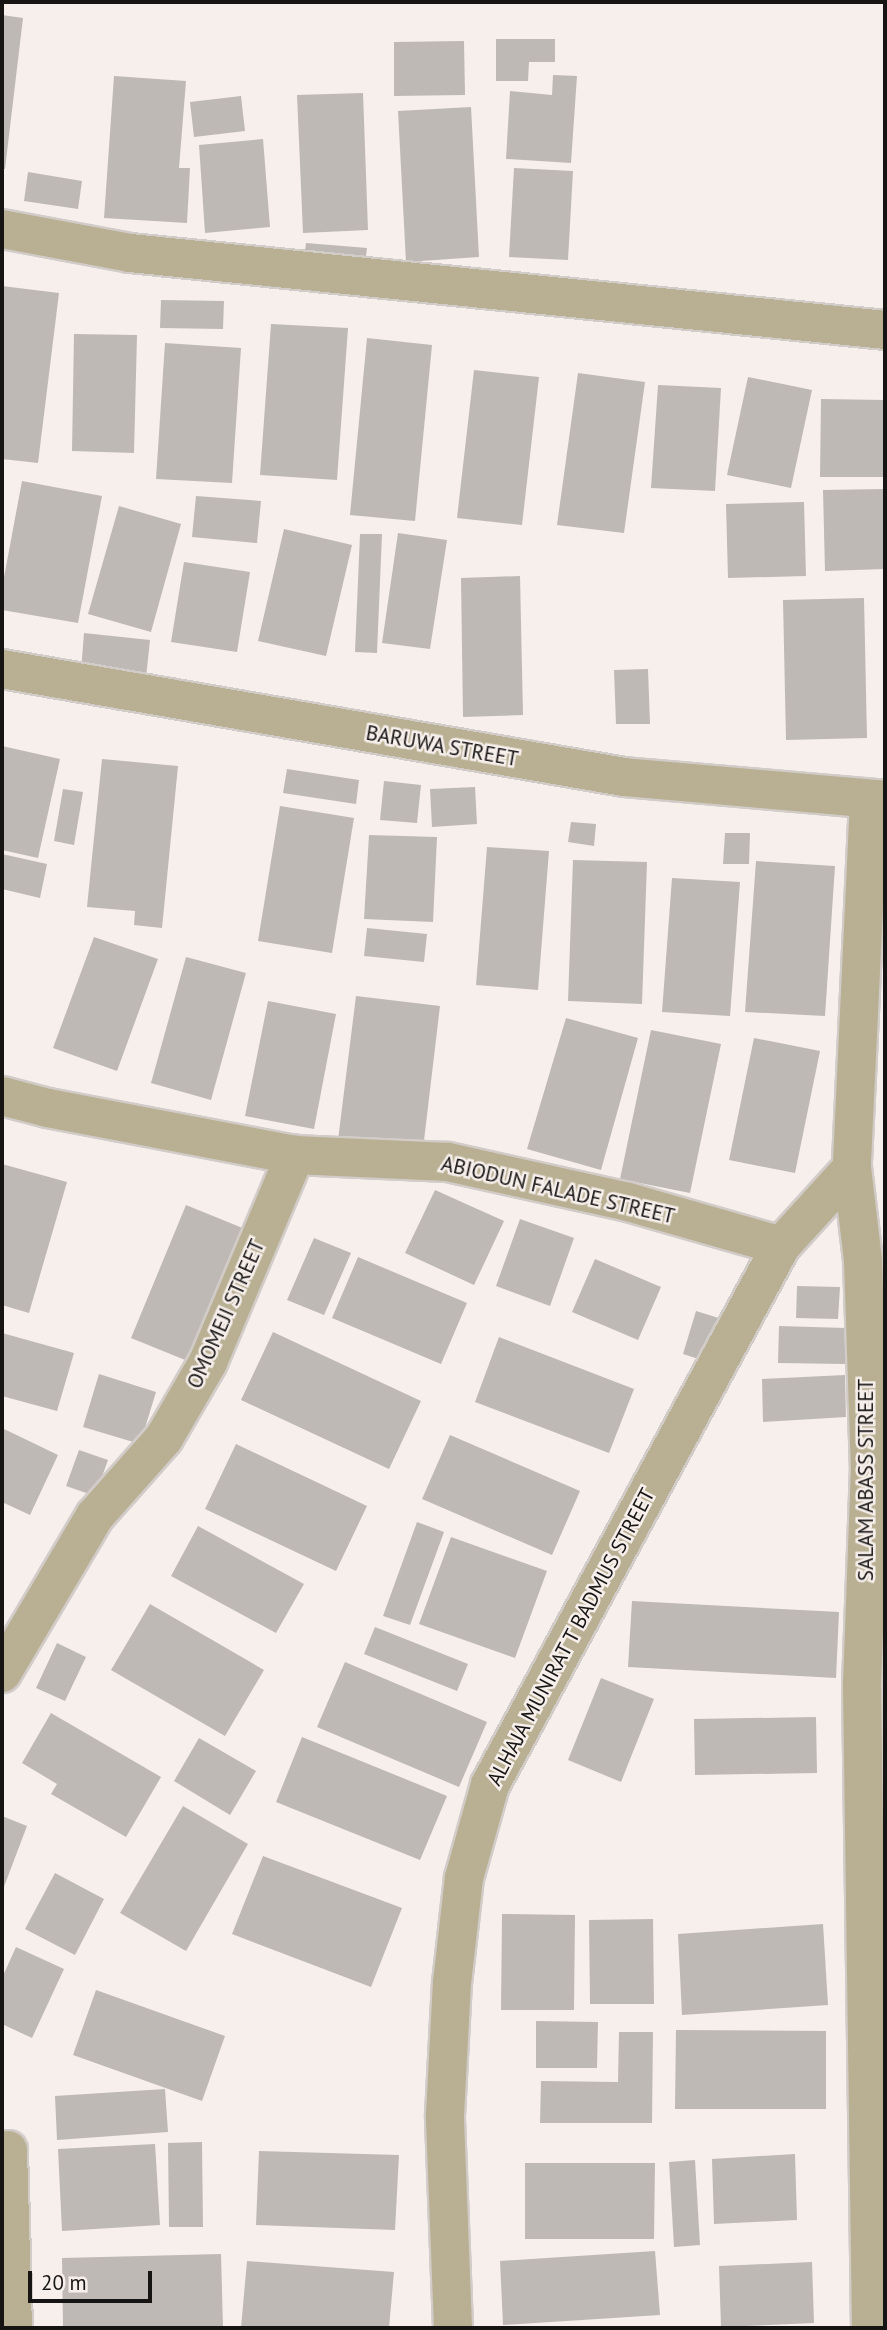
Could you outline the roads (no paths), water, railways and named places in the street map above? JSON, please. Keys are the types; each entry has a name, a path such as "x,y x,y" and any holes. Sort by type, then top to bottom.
{"street":[{"path":"2,229 130,253 885,330"},
{"name":"BARUWA STREET","path":"2,669 624,778 877,800"},
{"name":"SALAM ABASS STREET","path":"871,2328 862,1684 870,1468 863,1260 852,1168 877,800"},
{"name":"ABIODUN FALADE STREET","path":"2,1096 48,1108 295,1155 448,1163 628,1202 780,1246"},
{"name":"OMOMEJI STREET","path":"2,1673 95,1516 164,1437 208,1362 295,1155"},
{"name":"ALHAJA MUNIRAT T BADMUS STREET","path":"453,2328 446,2115 452,1983 464,1878 490,1785 780,1246 852,1168"},
{"path":"8,2150 13,2328"}]}
